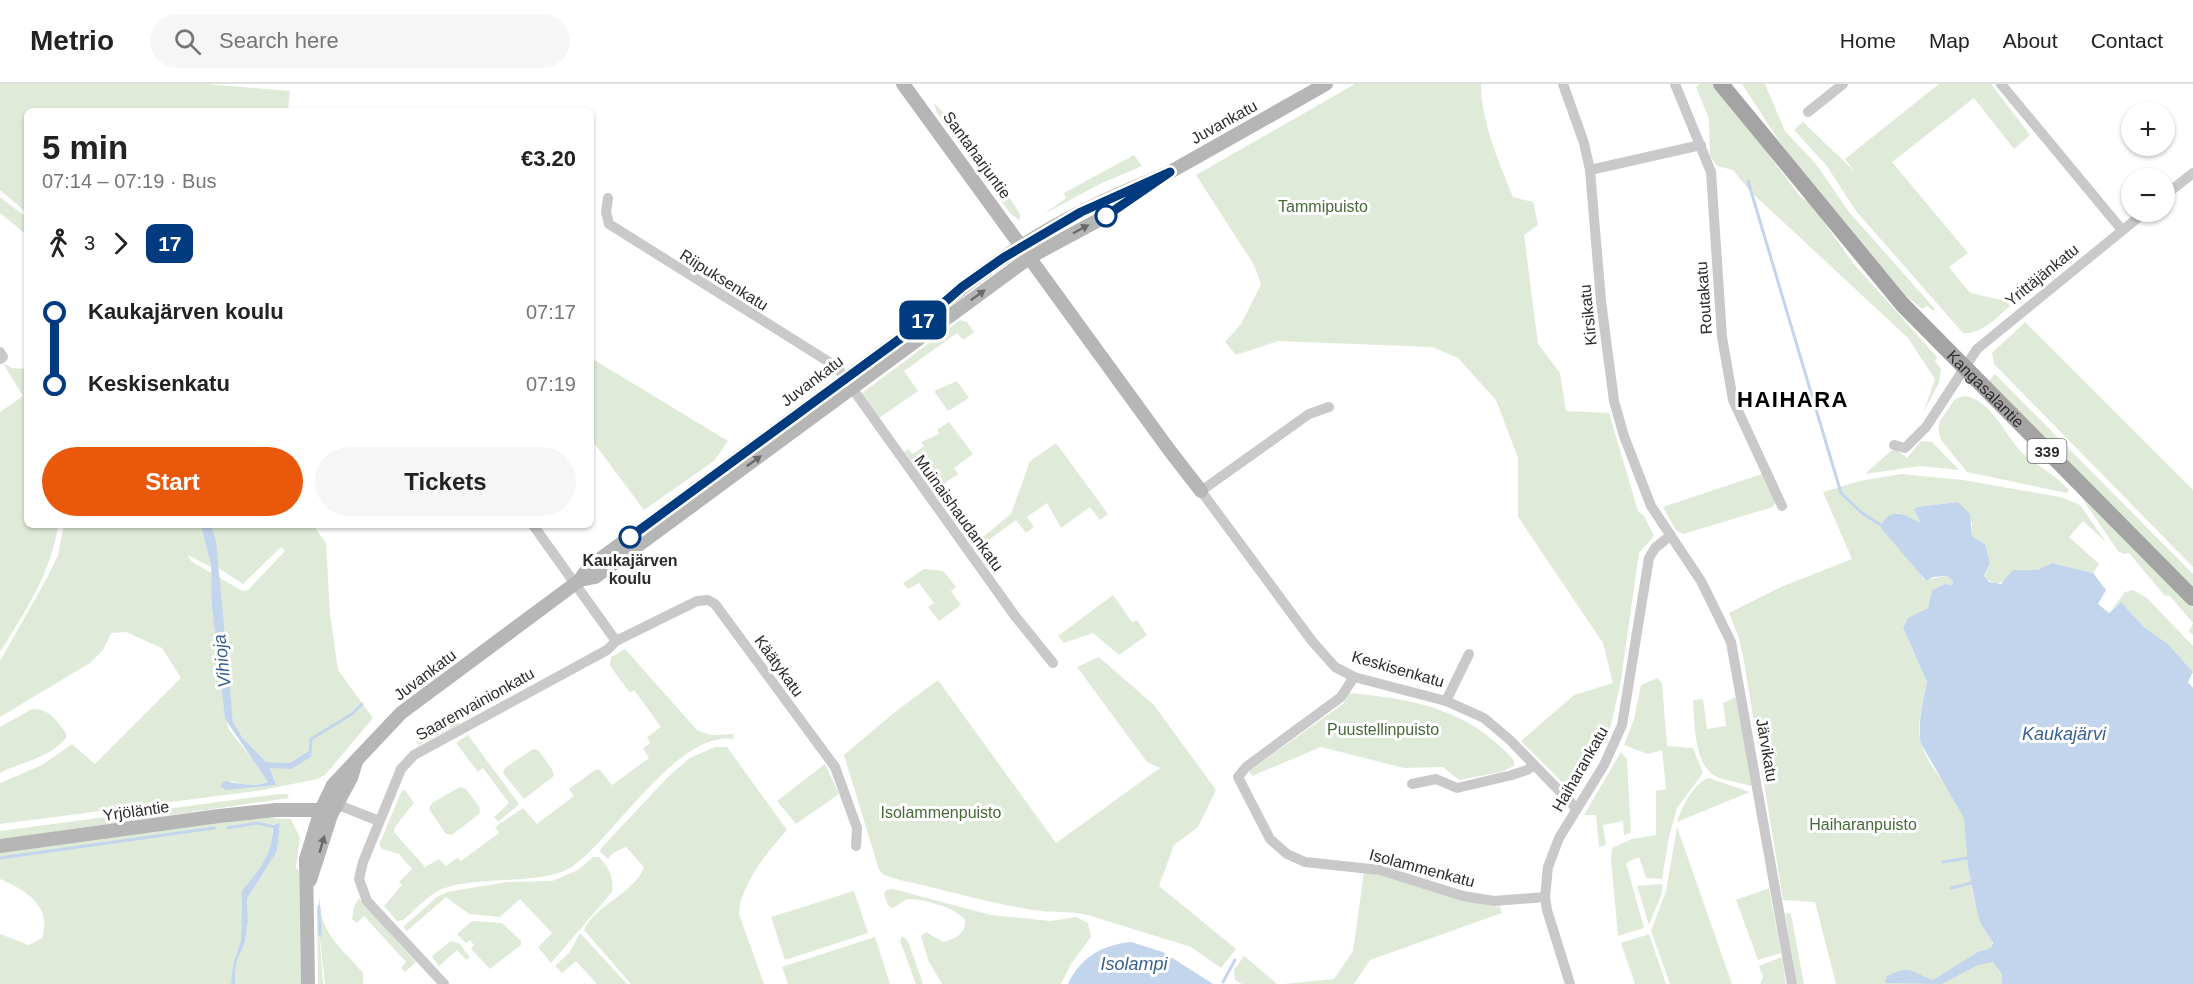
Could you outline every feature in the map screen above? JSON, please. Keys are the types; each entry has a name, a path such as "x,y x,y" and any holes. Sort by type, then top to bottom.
{"main road":[{"name":"Santaharjuntie","path":"903,84 1026,252"},
{"name":"Juvankatu","path":"578,582 595,577 852,389 1026,252 1081,212 1170,172 1326,84"},
{"name":"Kangasalantie","path":"1721,84 1886,286 1963,368 2193,598"},
{"name":"Kangasalantie","path":"1736,84 1791,168"},
{"name":"Juvankatu","path":"308,984 308,884 327,806 343,772 356,762 401,713 578,582 588,568 844,377 916,327 962,287 1026,252"},
{"name":"Keskisenkatu","path":"1026,252 1170,452 1202,491"},
{"name":"Yrjöläntie","path":"0,846 276,810 296,804 327,806"}],"street":[{"name":"Kirsikatu","path":"1563,84 1584,142 1590,170 1601,301 1614,401 1624,436 1651,506 1670,536"},
{"name":"Routakatu","path":"1675,84 1711,172 1722,337 1733,400 1782,506"},
{"path":"1808,112 1843,84"},
{"path":"2001,84 2122,230"},
{"path":"1590,170 1701,145"},
{"path":"2175,187 2193,173"},
{"name":"Riipuksenkatu","path":"608,198 606,212 609,224 837,367 844,377"},
{"name":"Yrittäjänkatu","path":"1894,445 1905,448 1920,435 1939,410 1963,368 1995,332 2132,222"},
{"name":"Muinaishaudankatu","path":"844,377 1015,616 1053,663"},
{"path":"1202,491 1309,414 1329,407"},
{"name":"Keskisenkatu","path":"1202,491 1326,659 1354,677 1446,701 1484,718 1576,808"},
{"path":"535,528 578,582 609,634 616,641"},
{"name":"Haiharankatu","path":"1570,984 1555,942 1545,897 1553,851 1576,808 1604,765 1622,725 1649,558 1655,548 1670,536"},
{"name":"Järvikatu","path":"1670,536 1701,581 1731,642 1792,984"},
{"name":"Käätykatu","path":"616,641 697,601 708,600 715,604 835,767 857,828 856,846"},
{"name":"Saarenvainionkatu","path":"444,984 363,894 360,872 401,769 414,755 607,650 616,641"},
{"path":"1446,701 1469,654"},
{"name":"Isolammenkatu","path":"1354,677 1341,697 1246,767 1238,777 1270,839 1287,854 1305,862 1380,870 1463,896 1510,902 1545,897"},
{"path":"1413,784 1436,780 1457,788 1527,770 1534,765"},
{"path":"327,806 379,821"}],"green space":[{"path":"0,84 207,84 290,91 288,108 24,108 24,210 0,190"},
{"name":"Tammipuisto","path":"1355,84 1481,84 1487,127 1513,197 1533,202 1538,225 1524,235 1538,344 1560,373 1566,411 1609,413 1638,511 1644,516 1654,536 1639,553 1621,680 1608,738 1578,788 1567,787 1521,741 1574,695 1613,683 1603,643 1518,517 1518,458 1496,400 1458,358 1432,347 1278,341 1236,355 1225,342 1241,324 1261,284 1254,265 1196,175"},
{"path":"1700,84 1715,84 1800,196 1812,205 1853,263 1937,357 1935,361 1941,369 1939,383 1923,413 1935,379 1908,338 1750,191 1733,170 1717,166 1710,156 1709,119 1696,87"},
{"path":"1742,84 1765,84 1785,131 1816,164 1849,212 1935,309 1933,311 1927,306 1922,309 1906,296 1783,147"},
{"path":"1939,84 1991,84 2030,135 2014,149 1974,98 1892,162 1968,253 1949,267 1970,293 2006,301 2010,306 1988,324 1970,333 1963,333 1856,211 1826,165 1794,130 1803,122 1854,171 1845,159"},
{"path":"934,103 975,144 1020,214 1020,221 1010,213 937,113"},
{"path":"1134,155 1142,166 1100,184 1044,214 1066,198 1064,193"},
{"path":"0,197 24,216 24,233 0,213"},
{"path":"960,320 967,322 974,332 963,340 957,333 904,371 918,391 879,418 862,393"},
{"path":"2025,322 2193,490 2193,567 1994,364 1992,353"},
{"path":"594,360 728,441 714,461 644,510 594,443"},
{"path":"3,363 12,368 24,369 24,528 57,528 50,559 36,592 0,652 0,412 23,396"},
{"path":"1995,374 2193,574 2193,588 1989,381"},
{"path":"957,381 969,398 948,411 934,391"},
{"path":"1965,396 1984,405 2019,449 2064,485 2069,490 2067,493 1967,472 1941,440 1938,429 1940,421 1955,399"},
{"path":"949,422 973,454 954,468 958,474 932,492 904,452 908,449 913,454 924,446 921,442 939,434 937,430"},
{"path":"1921,441 1932,442 1959,470 1920,466 1865,474 1894,448 1907,458"},
{"path":"1056,443 1108,514 1100,520 1090,507 1061,528 1047,503 1027,517 1034,527 1026,533 1016,520 975,550 972,546 1011,514 1030,461"},
{"path":"1762,474 1777,500 1773,507 1683,534 1676,530 1663,507"},
{"name":"Haiharanpuisto","path":"1901,474 1963,480 2060,497 2080,505 2106,542 2083,521 2069,537 2099,564 2093,573 2052,563 2037,570 2013,570 2007,580 1996,584 1984,578 1990,563 1985,544 1972,536 1972,523 1958,502 1916,507 1914,510 1921,523 1897,513 1884,522 1924,580 1947,576 1953,581 1952,585 1945,584 1932,591 1928,608 1903,628 1927,682 1919,726 1921,743 1931,765 1953,795 1964,816 1974,899 1981,921 1992,941 1994,959 2002,975 2002,984 1836,984 1815,902 1783,900 1744,661 1739,638 1729,613 1781,587 1852,559 1823,492 1860,481"},
{"path":"2075,488 2193,608 2193,623 2169,595 2165,596 2129,553 2124,554 2118,551"},
{"path":"63,528 202,528 211,567 188,555 191,561 211,573 225,719 230,731 268,779 266,784 242,785 232,781 229,782 230,789 276,785 270,767 291,769 312,754 310,750 290,763 266,762 242,737 233,722 218,577 243,591 248,590 285,551 282,547 279,549 243,584 217,567 216,540 212,528 315,528 326,543 330,614 338,670 373,718 325,775 317,779 263,790 0,824 0,783 42,765 72,744 95,764 181,678 162,648 126,632 111,633 103,650 90,663 0,717 0,661 58,555"},
{"path":"924,569 943,571 956,587 951,591 961,605 939,621 928,607 934,603 919,583 908,589 903,583"},
{"path":"2133,590 2147,598 2193,646 2193,672 2168,644 2144,627 2121,602 2112,609 2125,592"},
{"path":"1113,595 1132,622 1137,620 1147,635 1119,655 1093,633 1064,643 1058,636"},
{"path":"2193,623 2193,635 2189,631"},
{"path":"625,649 697,730 710,735 733,734 734,739 713,741 691,751 670,767 573,866 546,876 474,882 442,889 403,920 397,921 384,906 402,885 399,882 412,869 399,854 382,849 379,845 402,790 405,790 414,803 394,828 394,832 425,867 439,859 446,866 457,858 461,861 499,833 495,827 523,808 537,824 574,796 569,789 595,770 600,770 612,785 649,758 643,748 650,743 647,737 661,727 634,690 630,693 610,666 611,657"},
{"name":"Isolammenpuisto","path":"1099,657 1154,705 1216,790 1198,827 1174,845 1159,886 1236,949 1221,968 1191,947 1088,915 1006,905 900,880 884,875 879,870 844,755 895,712 938,680 1056,843 1160,768 1147,762 1077,667"},
{"path":"1658,678 1662,683 1667,746 1693,748 1703,773 1677,808 1669,837 1662,879 1646,878 1639,857 1626,863 1644,928 1618,936 1611,860 1612,848 1632,839 1656,835 1656,791 1666,789 1662,750 1648,754 1624,745 1634,719 1641,685"},
{"name":"Puustellinpuisto","path":"1350,693 1419,704 1459,718 1496,742 1514,760 1514,766 1501,772 1459,780 1443,767 1404,768 1321,747 1252,776 1249,771 1343,704"},
{"path":"1736,697 1752,786 1715,776 1703,761 1696,741 1693,700 1703,699 1707,729 1726,726 1723,703"},
{"path":"32,709 38,709 52,716 66,733 66,738 52,751 0,773 0,727"},
{"path":"453,713 460,724 419,745 416,742"},
{"path":"468,735 519,804 498,822 494,817 509,803 483,768 478,772 456,743"},
{"path":"715,747 727,747 787,830 756,869 744,892 739,914 764,984 631,984 584,930 597,913 632,885 644,867 626,847 613,853 608,859 600,852 601,848 670,775 690,758"},
{"path":"533,749 538,750 552,769 554,776 524,799 503,773 505,768"},
{"path":"1621,752 1627,759 1631,833 1624,835 1623,821 1603,825 1606,845 1599,847 1596,815 1584,815"},
{"path":"825,764 839,794 796,824 777,801"},
{"path":"1709,778 1750,792 1677,822 1693,790"},
{"path":"460,787 466,789 480,808 479,814 452,835 446,834 429,809 432,803"},
{"path":"287,794 289,798 0,840 0,831"},
{"path":"291,819 300,838 296,867 299,872 301,984 235,984 236,964 245,942 248,921 247,899 277,851 280,823 271,825 272,844 269,853 260,869 242,890 241,940 231,984 0,984 0,934 29,945 42,938 44,917 40,908 27,894 0,879 0,850 223,820"},
{"path":"1677,827 1732,984 1670,984 1651,931 1666,891"},
{"path":"593,857 599,857 608,869 612,892 551,963 538,947 552,933 520,899 500,917 469,914 446,897 407,931 403,927 437,897 447,892 507,882 552,881 578,870"},
{"path":"1364,872 1465,900 1500,907 1502,913 1370,960 1354,984 1283,984 1334,979 1353,951"},
{"path":"1662,884 1662,893 1649,925 1637,886"},
{"path":"1769,888 1781,953 1758,960 1736,900"},
{"path":"893,889 991,915 1051,921 1076,917 1088,923 1091,937 1071,964 1061,984 942,984 928,960 921,936 926,932 943,942 951,940 962,932 965,920 948,908 923,901 909,899 892,908 888,905 884,894 886,890"},
{"path":"854,891 868,933 785,960 771,917"},
{"path":"320,898 320,910 327,930 363,973 363,984 325,984 319,931 323,984 318,984 317,908"},
{"path":"359,898 416,962 405,972 401,968 406,962 364,916 357,923 352,919 354,906"},
{"path":"1785,913 1791,914 1804,984 1797,984"},
{"path":"472,921 502,923 521,941 521,945 490,969 471,949 474,945 470,940 466,943 457,934"},
{"path":"580,933 627,984 597,984 576,961 562,973 555,966 569,953"},
{"path":"1649,934 1666,984 1635,984 1621,943"},
{"path":"902,936 908,941 923,984 916,984 900,941"},
{"path":"875,937 890,984 788,984 782,967"},
{"path":"451,941 459,943 470,957 466,960 457,950 439,966 432,956"},
{"path":"1244,956 1277,984 1242,984 1235,980 1234,970"},
{"path":"1782,957 1786,984 1760,984 1763,977 1759,966"}],"water":[{"name":"Kaukajärvi","path":"1958,502 1970,514 1972,536 1985,544 1990,563 1984,576 1989,582 2001,584 2013,570 2037,570 2052,563 2093,573 2106,590 2098,604 2109,613 2121,602 2144,627 2168,644 2193,672 2188,682 2193,688 2193,984 2002,984 2002,975 1993,962 1978,965 1942,984 1885,983 1887,976 1901,970 1911,970 1933,980 1978,952 1991,948 1993,943 1980,922 1976,907 1968,867 1964,818 1921,744 1920,721 1927,682 1903,628 1908,618 1928,608 1932,590 1945,584 1952,585 1953,581 1947,576 1933,577 1926,581 1881,528 1884,520 1894,514 1905,515 1921,523 1914,510 1916,507"},
{"name":"Vihioja","path":"202,528 212,528 216,540 233,722 242,737 266,762 290,763 310,750 312,751 311,757 291,769 270,768 276,785 226,790 220,786 224,781 251,785 268,782 225,719 212,607 211,565"},
{"path":"280,823 277,851 247,899 248,921 245,942 236,964 235,984 231,984 233,965 241,940 242,890 260,868 268,853 273,825"},
{"name":"Isolampi","path":"1131,942 1163,952 1213,984 1068,984 1079,967 1094,954 1111,946"}],"waterway":[{"path":"1748,181 1841,493 1862,513 1881,525"},
{"path":"310,752 311,739 352,714 362,704"},
{"path":"228,828 257,823 274,827"},
{"path":"0,858 214,828"},
{"path":"1943,862 1968,858"},
{"path":"1951,888 1972,883"},
{"path":"319,907 320,935"},
{"path":"1223,982 1235,960"}],"bus line":[{"name":"17","path":"630,537 844,377 916,327 954,293 1003,258 1081,212 1170,172 1106,216"}],"place":[{"name":"Kaukajärven koulu","path":"630,537"}],"district":[{"name":"HAIHARA","path":"1793,399"}]}
